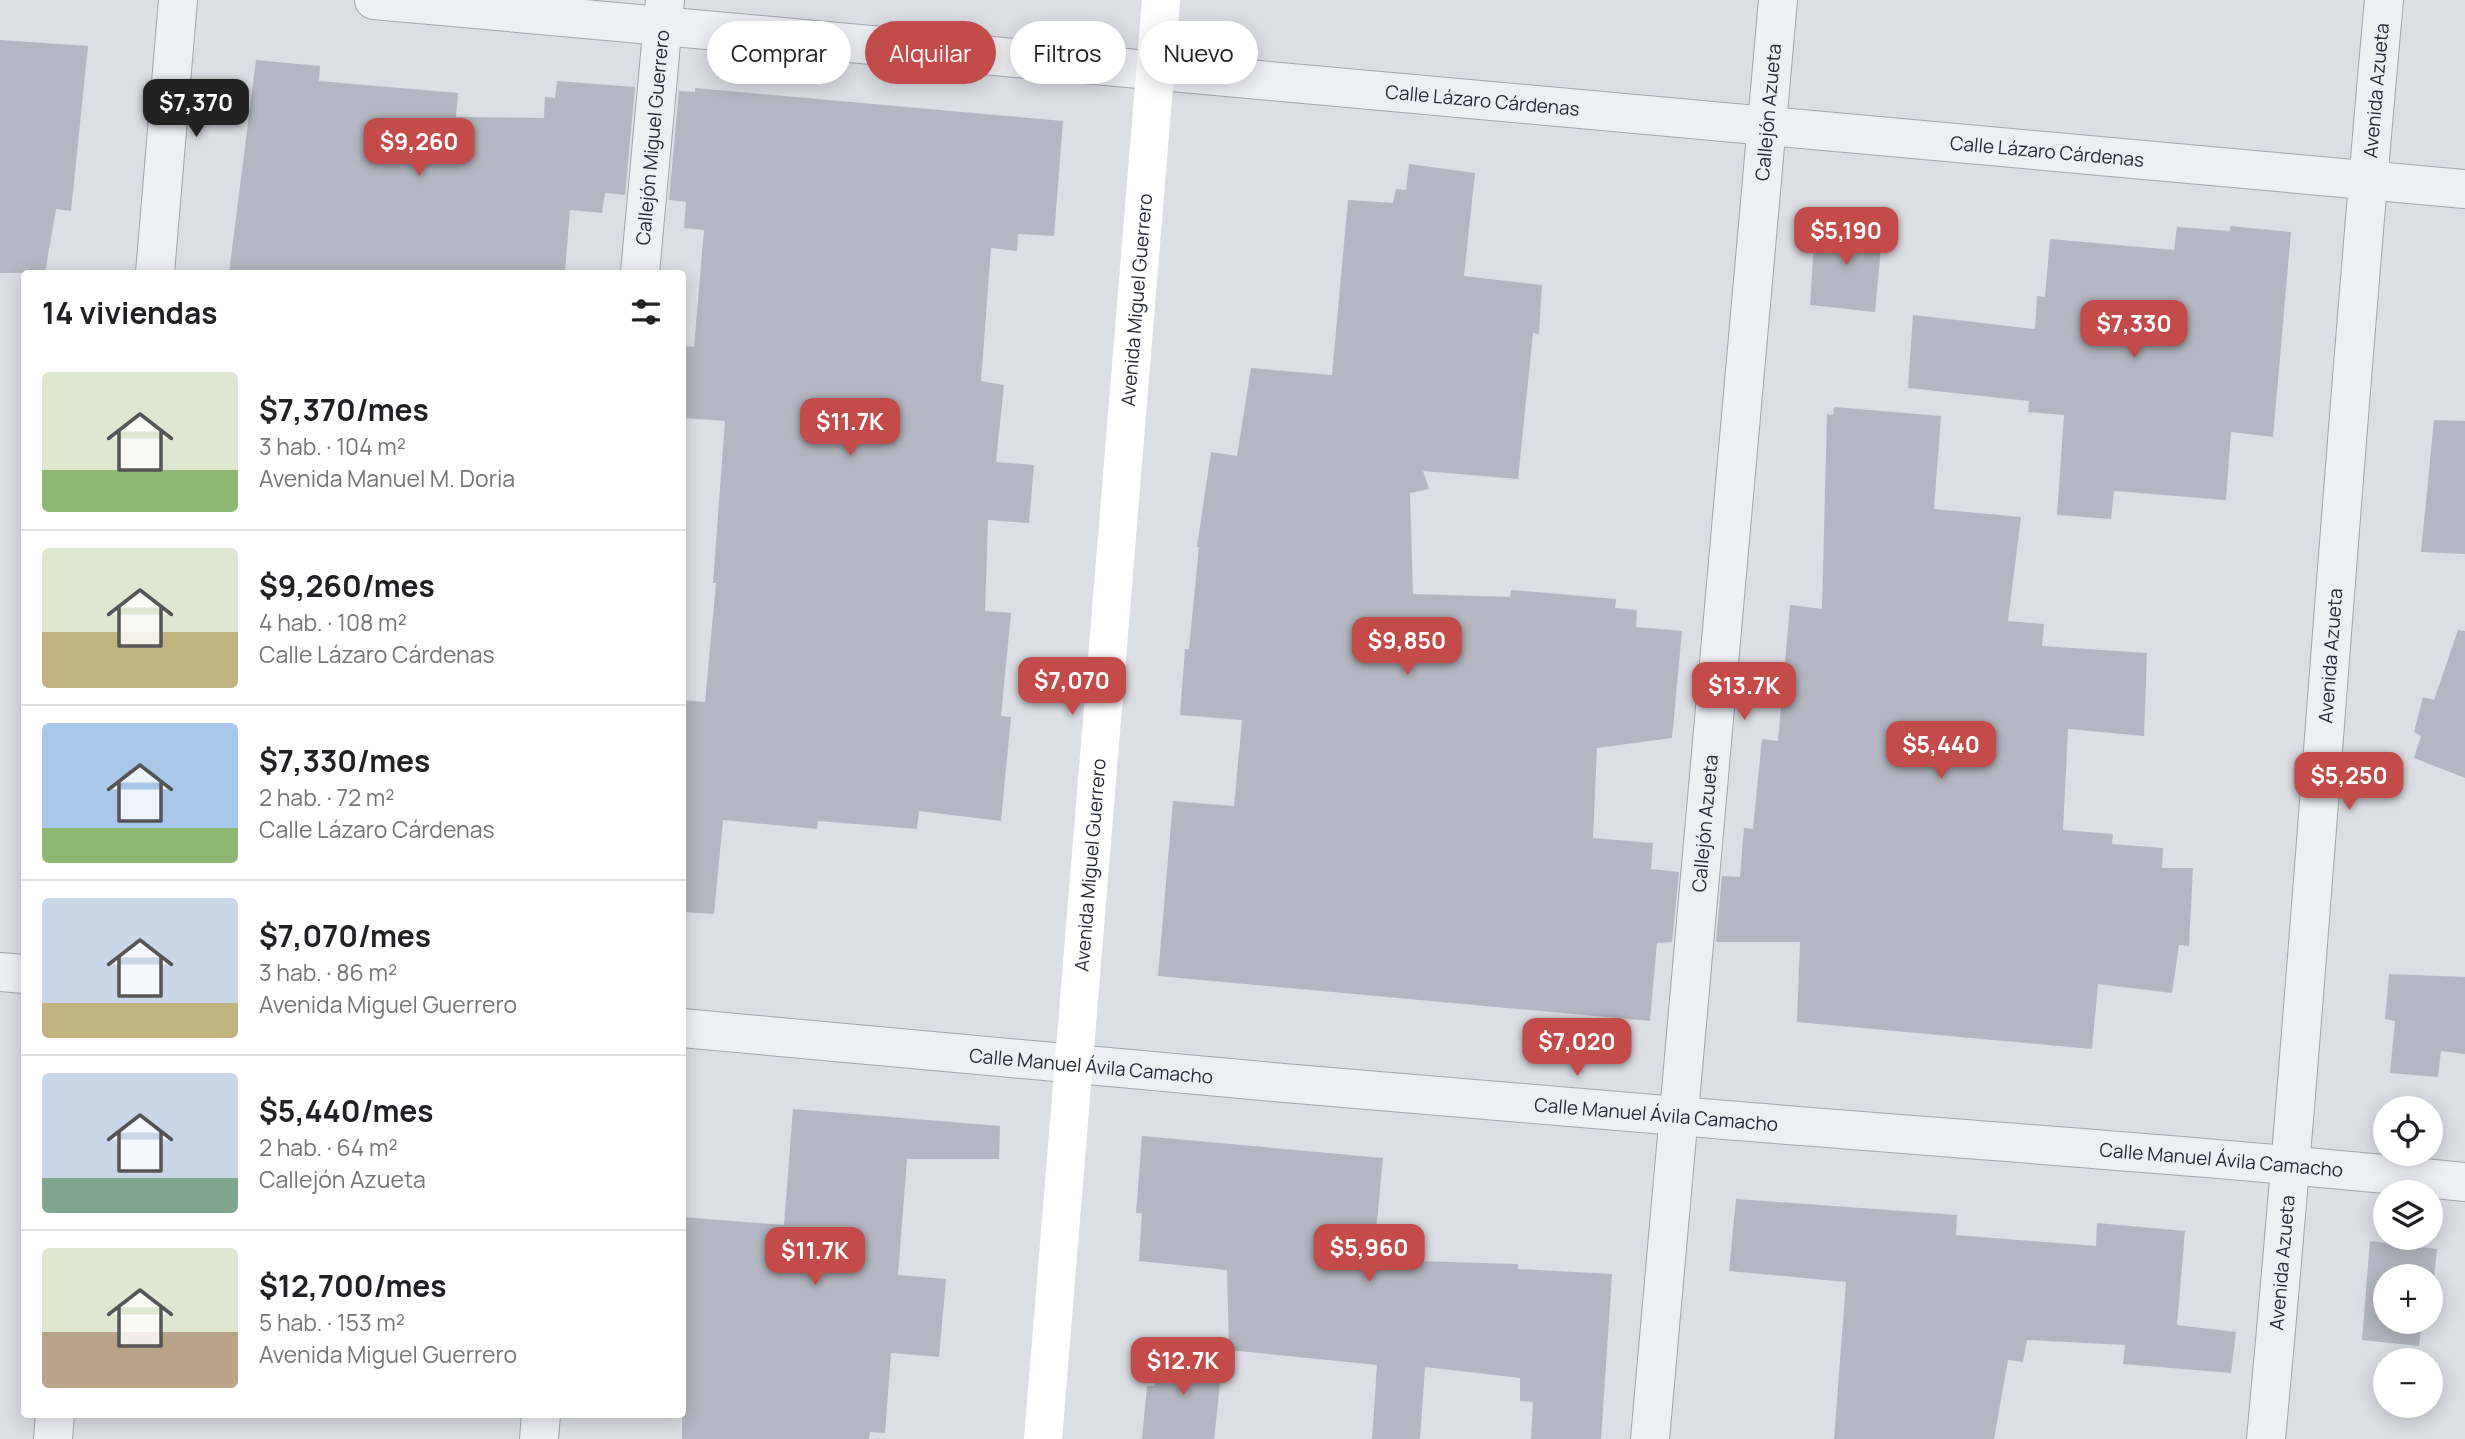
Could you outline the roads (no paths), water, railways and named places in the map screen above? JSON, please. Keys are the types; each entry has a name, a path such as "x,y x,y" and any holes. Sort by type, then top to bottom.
{"street":[{"path":"155,270 178,0"},
{"name":"Calle Lázaro Cárdenas","path":"374,0 664,13 1140,68"},
{"name":"Avenida Miguel Guerrero","path":"1159,21 1161,0"},
{"name":"Callejón Azueta","path":"1650,1439 1778,0"},
{"name":"Avenida Azueta","path":"2266,1439 2292,1164 2367,179 2384,0"},
{"name":"Callejón Miguel Guerrero","path":"640,270 664,13"},
{"name":"Calle Lázaro Cárdenas","path":"1258,79 2465,189"},
{"name":"Avenida Miguel Guerrero","path":"1043,1439 1154,84"},
{"path":"0,972 21,974"},
{"name":"Calle Manuel Ávila Camacho","path":"686,1028 1074,1066 1680,1117 2292,1164 2465,1182"},
{"path":"53,1439 55,1418"},
{"path":"539,1439 541,1418"}]}
